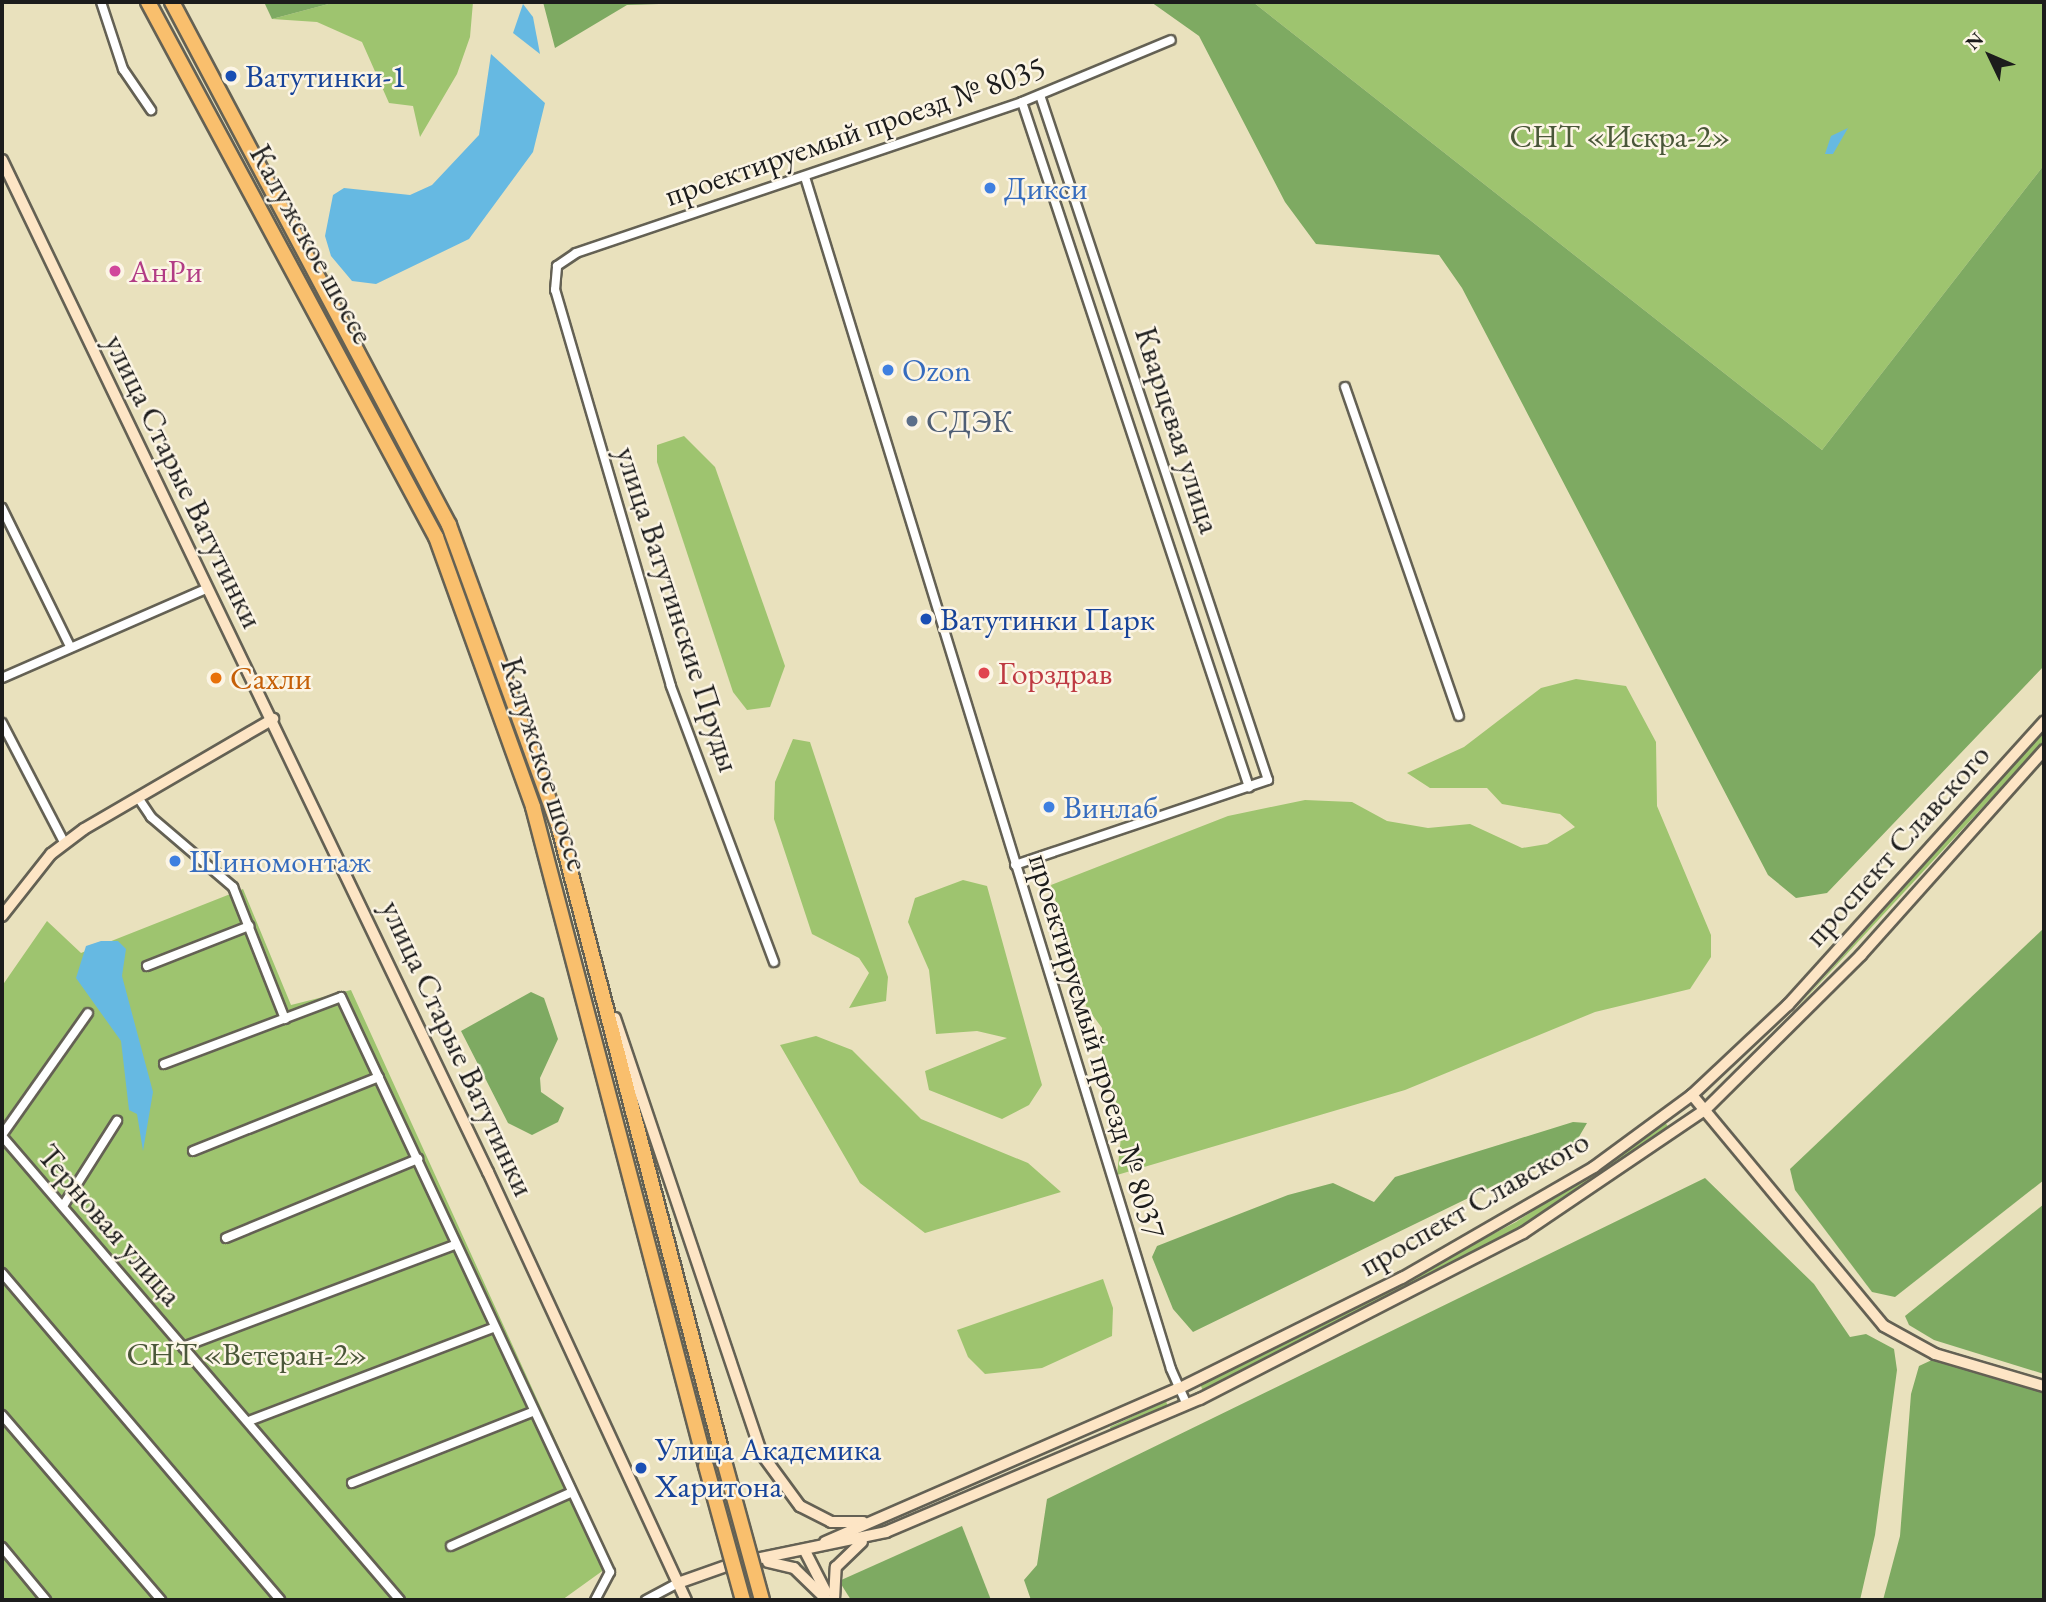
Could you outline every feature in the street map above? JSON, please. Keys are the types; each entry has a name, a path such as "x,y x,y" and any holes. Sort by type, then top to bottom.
{"highway":[{"name":"Калужское шоссе","path":"148,2 440,549 533,807 743,1600"},
{"name":"Калужское шоссе","path":"172,2 449,525 558,824 762,1600"}],"main road":[{"name":"улица Старые Ватутинки","path":"2,160 206,589 273,719 678,1583"},
{"path":"2,916 65,844 273,719"},
{"name":"проспект Славского","path":"805,1551 1180,1388 1514,1216 1692,1094 1788,1005 2044,722"},
{"name":"проспект Славского","path":"678,1583 754,1561 866,1539 1188,1405 1523,1233 1678,1132 1726,1091 1861,955 2044,750"},
{"path":"597,970 773,1477 817,1516 873,1521"},
{"path":"1724,1135 1716,1115 1726,1091"},
{"path":"1692,1094 1884,1326 1935,1354 2044,1386"},
{"path":"1678,1132 1699,1124 1724,1135"},
{"path":"830,1600 836,1567 866,1539"},
{"path":"805,1551 830,1600"},
{"path":"754,1561 794,1567 830,1600"},
{"path":"678,1583 686,1600"}],"street":[{"path":"101,2 123,69 151,110"},
{"name":"проектируемый проезд № 8035","path":"557,266 576,253 1022,103 1171,40"},
{"name":"Кварцевая улица","path":"1022,103 1249,787 1268,780 1040,95"},
{"name":"проектируемый проезд № 8037","path":"805,177 1015,865 1180,1388 1188,1405"},
{"name":"улица Ватутинские Пруды","path":"557,266 555,290 671,686 774,962"},
{"path":"1345,387 1459,716"},
{"path":"2,508 70,646"},
{"path":"2,678 70,646 206,589"},
{"path":"2,723 65,844"},
{"path":"1015,865 1249,787"},
{"path":"139,799 233,887 285,1019"},
{"path":"146,966 249,926"},
{"path":"164,1064 341,997 418,1159 532,1412 610,1572 595,1600"},
{"path":"2,1135 88,1013"},
{"path":"192,1151 379,1077"},
{"path":"63,1206 117,1121"},
{"name":"Терновая улица","path":"2,1135 400,1600"},
{"path":"226,1238 418,1159"},
{"path":"183,1347 455,1245"},
{"path":"2,1273 280,1600"},
{"path":"249,1421 493,1328"},
{"path":"352,1483 532,1412"},
{"path":"2,1415 161,1600"},
{"path":"451,1546 570,1493"},
{"path":"2,1547 46,1600"},
{"path":"646,1600 678,1583"}],"green space":[{"path":"264,2 336,2 272,19"},
{"path":"336,2 473,2 470,37 457,74 420,137 413,106 389,103 362,42 317,22 272,19"},
{"path":"543,2 723,2 627,5 555,48"},
{"path":"1151,2 1253,2 1822,450 2044,165 2044,666 1827,893 1796,898 1768,875 1462,288 1439,255 1316,244 1285,202 1199,36"},
{"name":"СНТ «Искра-2»","path":"1253,2 2044,2 2044,165 1822,450"},
{"path":"684,436 715,467 785,666 770,707 747,710 733,692 657,462 657,445"},
{"path":"1576,679 1626,686 1656,742 1657,806 1711,935 1711,957 1690,989 1595,1012 1405,1090 1117,1175 1123,1118 1102,1070 1102,1028 1086,1006 1051,885 1228,816 1305,800 1352,802 1387,821 1428,828 1470,824 1522,848 1547,844 1575,827 1560,814 1502,804 1487,788 1430,788 1407,773 1464,747 1541,688"},
{"path":"2044,732 2044,741 1793,1012 2018,759"},
{"path":"793,739 810,742 888,977 886,1001 849,1008 869,973 859,958 812,934 774,819 775,782"},
{"path":"963,880 987,886 1042,1085 1029,1105 1002,1119 929,1090 925,1071 1007,1038 977,1031 936,1034 929,970 908,922 915,898"},
{"name":"СНТ «Ветеран-2»","path":"243,889 291,1005 351,990 612,1564 562,1600 2,1600 2,986 47,921 81,953"},
{"path":"2044,928 2044,1180 1895,1297 1872,1292 1795,1190 1790,1169"},
{"path":"531,992 544,998 558,1039 540,1078 541,1092 564,1108 558,1122 532,1135 508,1123 461,1031"},
{"path":"816,1036 852,1050 921,1119 1028,1163 1061,1192 925,1233 860,1183 780,1045"},
{"path":"1573,1122 1587,1123 1573,1147 1193,1332 1173,1309 1152,1257 1157,1246 1288,1195 1333,1183 1374,1202 1395,1177"},
{"path":"1665,1122 1669,1128 1521,1227 1203,1391 1200,1384 1516,1222"},
{"path":"1705,1178 1814,1284 1850,1337 1866,1334 1894,1349 1897,1370 1875,1535 1860,1600 1031,1600 1024,1580 1037,1565 1047,1499"},
{"path":"2044,1204 2044,1374 1934,1340 1909,1325 1905,1316"},
{"path":"1103,1279 1113,1308 1112,1336 1042,1368 985,1374 968,1357 957,1330"},
{"path":"1934,1359 2044,1393 2044,1600 1883,1600 1900,1536 1911,1394 1919,1366"},
{"path":"1166,1401 1168,1407 1111,1432 1110,1427"},
{"path":"962,1526 991,1600 851,1600 839,1581"}],"water":[{"path":"523,4 533,17 540,54 513,33"},
{"path":"491,54 545,103 533,152 469,239 376,284 352,281 331,256 325,236 333,195 344,188 410,195 432,185 479,135"},
{"path":"1848,128 1833,154 1825,154 1831,136"},
{"path":"101,941 118,941 126,949 122,976 153,1092 143,1151 137,1114 129,1110 121,1041 76,978 86,946"}],"place":[{"name":"Ватутинки-1","path":"231,76"},
{"name":"Дикси","path":"990,188"},
{"name":"АнРи","path":"115,271"},
{"name":"Ozon","path":"888,370"},
{"name":"СДЭК","path":"912,421"},
{"name":"Ватутинки Парк","path":"926,619"},
{"name":"Горздрав","path":"984,673"},
{"name":"Сахли","path":"216,678"},
{"name":"Винлаб","path":"1049,807"},
{"name":"Шиномонтаж","path":"175,861"},
{"name":"Улица Академика Харитона","path":"641,1468"}]}
